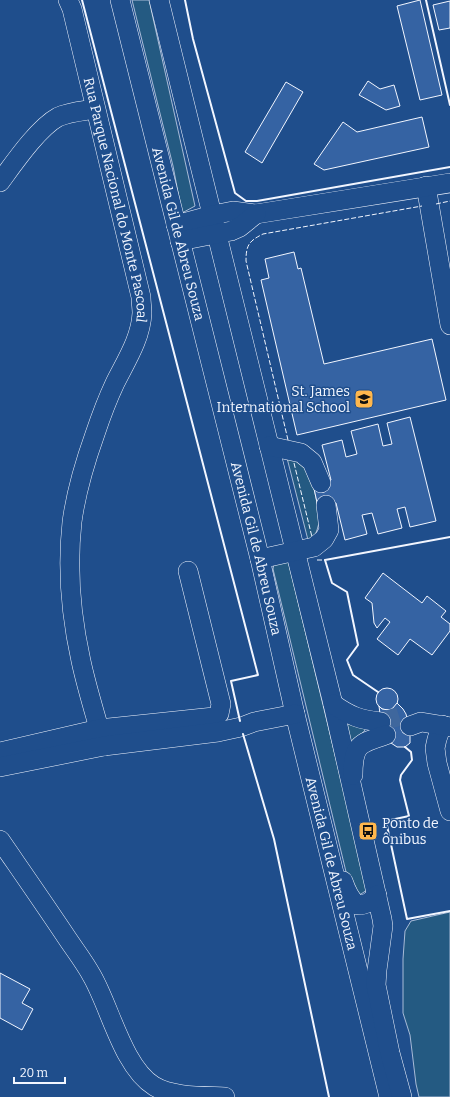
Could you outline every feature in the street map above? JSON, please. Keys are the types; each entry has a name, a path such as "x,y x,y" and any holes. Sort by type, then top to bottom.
{"street":[{"name":"Rua Parque Nacional do Monte Pascoal","path":"68,0 72,10 141,297 142,314 139,330 132,351 103,408 79,485 72,522 70,585 74,621 81,661 102,737"},
{"name":"Avenida Gil de Abreu Souza","path":"120,0 260,559 295,714 388,1097"},
{"name":"Avenida Gil de Abreu Souza","path":"159,0 333,704 377,895 383,926 376,985 390,1052 402,1097"},
{"path":"0,182 41,130 51,122 68,114 95,109"},
{"path":"178,233 212,215 233,211 256,214 450,183"},
{"path":"426,186 450,325"},
{"path":"178,233 216,233 231,231 240,227 256,214"},
{"path":"269,446 301,453 312,462 320,483"},
{"path":"260,559 314,547 324,539 329,530 326,505"},
{"path":"0,752 102,737 214,717 219,714 221,704 188,571"},
{"path":"333,704 355,717 384,729 363,743 358,748 354,756 354,792"},
{"path":"0,767 102,737 218,732 241,727 254,722 295,714"},
{"path":"408,720 446,726 437,739 435,748 437,763 450,811"},
{"path":"0,840 92,975 125,1051 142,1076 153,1086 166,1092 225,1097"},
{"path":"332,863 340,871 346,891 357,905 364,905 370,902 377,895"}],"shaded area":[{"path":"132,0 149,0 195,206 182,213 173,166"},
{"path":"287,458 301,461 313,484 318,507 319,523 315,535 308,540"},
{"path":"288,560 365,879 367,890 359,895 347,876 273,569 274,563"},
{"path":"344,719 365,727 365,730 355,742 350,745"},
{"path":"450,912 450,1097 419,1097 410,1035 403,1013 403,959 405,931 411,921"}],"building":[{"path":"420,0 442,95 420,100 397,6"},
{"path":"450,1 450,28 439,30 433,5"},
{"path":"368,81 380,89 394,85 400,106 386,110 359,95"},
{"path":"286,82 303,92 262,163 245,152"},
{"path":"422,117 429,147 324,170 314,164 343,122 357,132"},
{"path":"294,252 298,269 301,268 324,364 432,339 446,400 297,435 261,280 269,278 265,259"},
{"path":"410,417 436,521 410,527 405,507 397,509 402,528 378,534 372,513 362,515 367,534 345,540 336,503 318,507 313,484 331,480 322,445 342,440 346,457 357,454 351,431 378,424 383,446 392,444 387,423"},
{"path":"383,573 422,603 427,596 446,611 441,617 450,624 450,631 432,655 410,639 398,655 377,639 390,622 385,618 377,628 374,623 372,603 365,598"},
{"path":"387,688 395,691 398,699 395,707 387,710 379,707 376,699 379,691"},
{"path":"397,703 406,714 410,731 410,743 405,747 397,747 391,743 381,722 379,706 382,709 389,710 392,709"},
{"path":"0,973 30,989 22,1003 33,1009 22,1030 0,1018"}],"tunnel":[{"path":"381,722 406,714"}],"fence":[{"path":"436,204 450,201"},
{"path":"288,440 246,261 249,244 251,241 263,234 422,206"},
{"path":"294,463 312,537"},
{"path":"317,560 325,560"}],"wall":[{"path":"82,0 258,675 231,681 240,721"},
{"path":"185,0 193,39 235,193 246,201 257,201 450,167"},
{"path":"426,0 450,105"},
{"path":"378,692 353,675 347,660 358,645 347,592 332,583 325,560 450,537"},
{"path":"243,734 274,839 329,1097"},
{"path":"405,747 411,752 412,760 401,775 400,780 409,816 386,821 407,919 450,911"}],"place":[{"name":"St. James International School","path":"364,399"},
{"name":"Ponto de ônibus","path":"368,831"}]}
